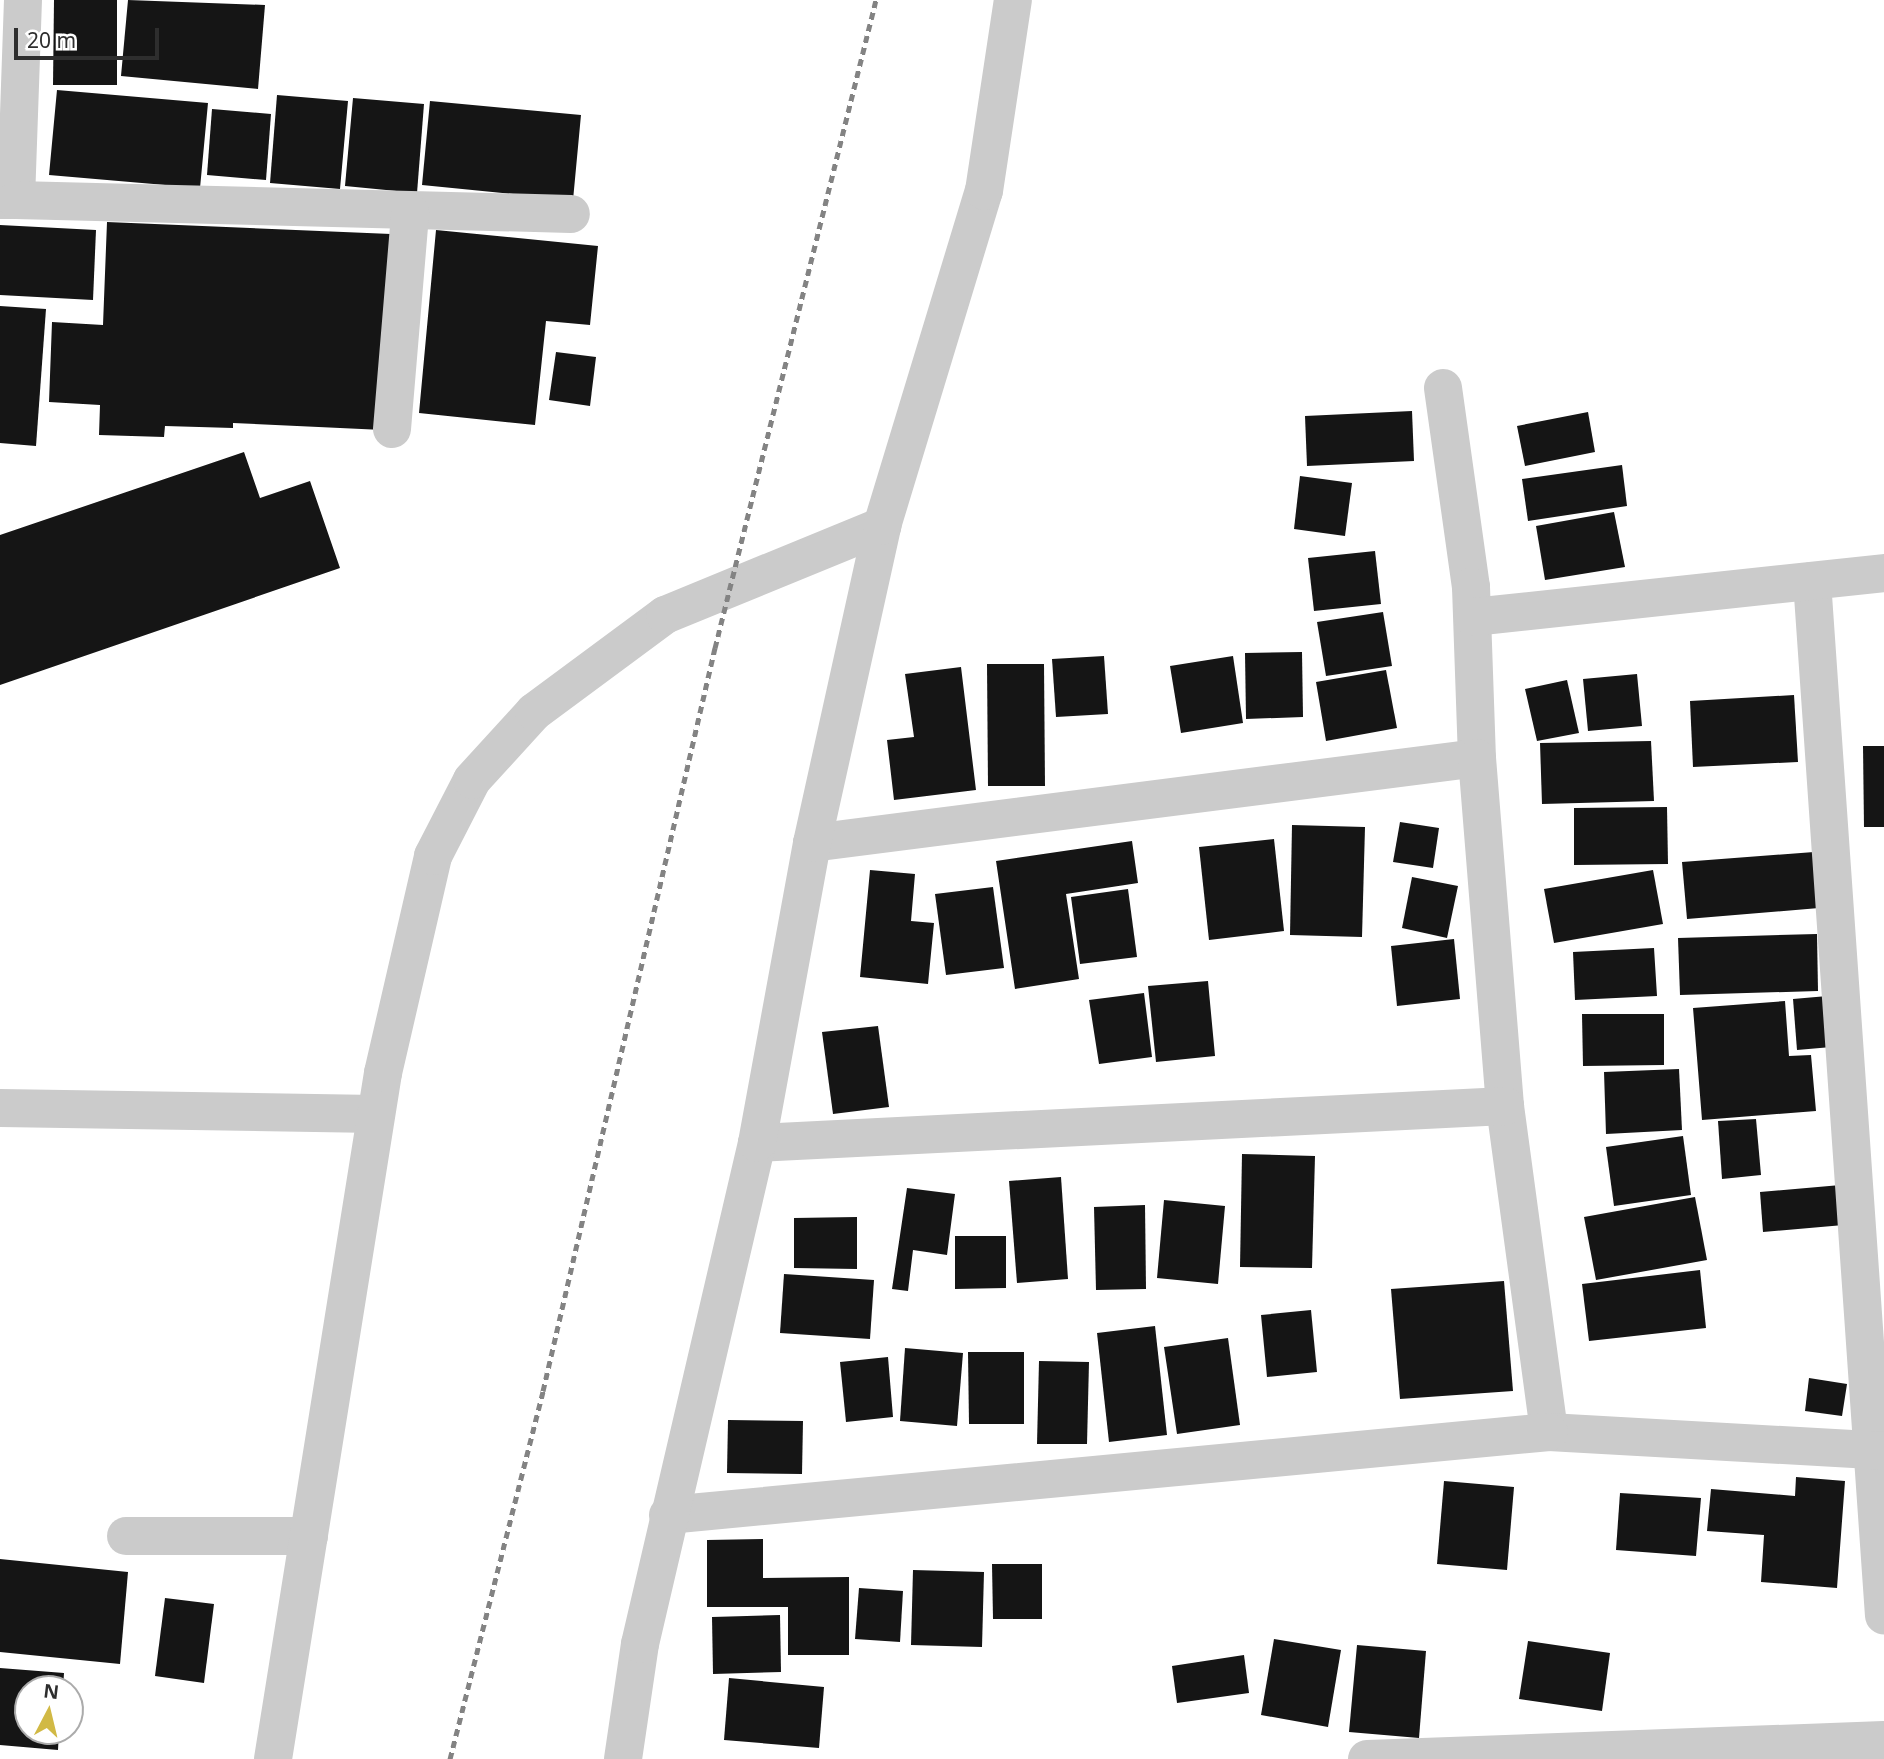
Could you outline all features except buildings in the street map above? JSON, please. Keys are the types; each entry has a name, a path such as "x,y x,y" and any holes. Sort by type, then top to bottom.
{"street":[{"path":"23,0 8,200 410,213 571,214"},
{"path":"623,1759 640,1644 757,1143 812,843 882,526 984,191 1013,0"},
{"path":"393,429 410,213"},
{"path":"1443,388 1473,617 1477,758 1505,1106 1549,1432"},
{"path":"273,1759 376,1114 433,856 472,780 534,712 665,615 882,526"},
{"path":"1473,617 1884,573"},
{"path":"1812,581 1880,1451 1884,1615"},
{"path":"812,843 1477,758"},
{"path":"757,1143 1505,1106"},
{"path":"0,1108 376,1114"},
{"path":"668,1515 1549,1432 1880,1451"},
{"path":"127,1536 309,1536"},
{"path":"1367,1759 1884,1741"}],"railway":[{"path":"450,1759 543,1391 715,648 876,0"}]}
